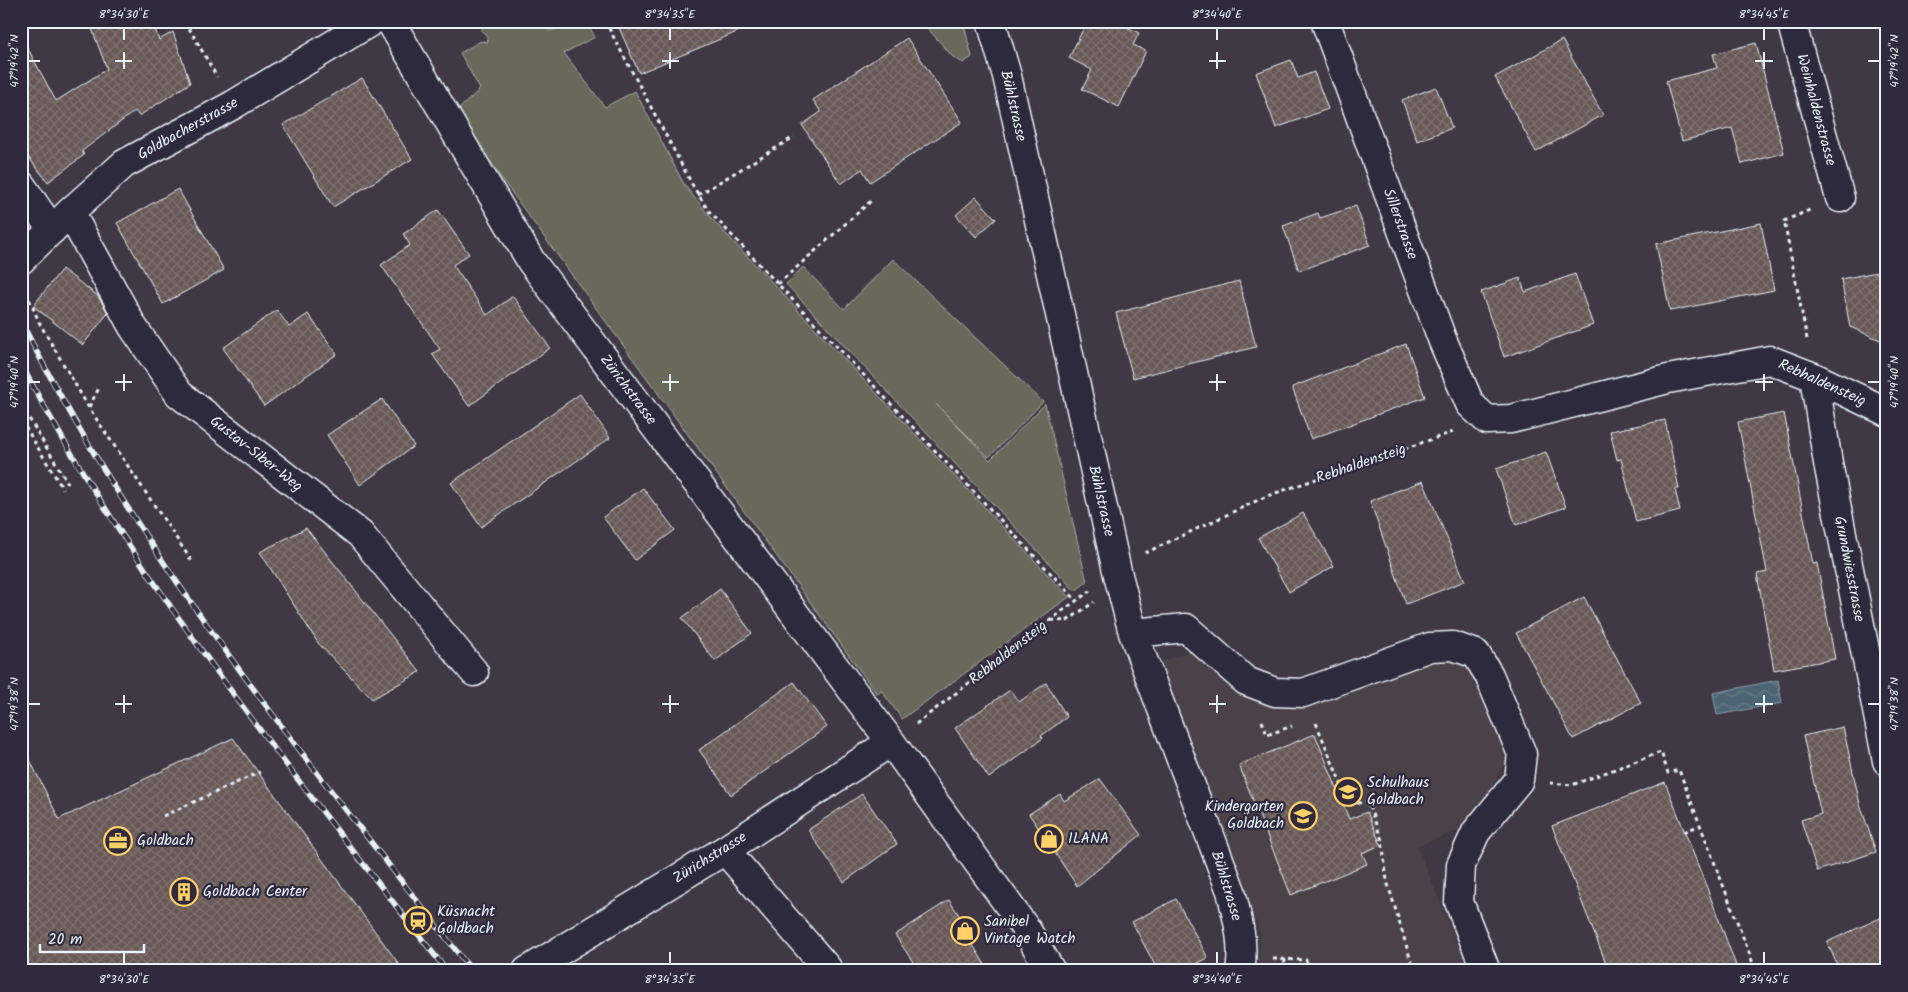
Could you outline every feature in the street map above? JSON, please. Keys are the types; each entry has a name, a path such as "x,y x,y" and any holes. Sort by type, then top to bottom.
{"street":[{"name":"Goldbacherstrasse","path":"21,260 124,164 233,105 372,21"},
{"name":"Zürichstrasse","path":"390,21 532,261 891,742 1026,929 1052,971"},
{"name":"Bühlstrasse","path":"991,21 1007,76 1108,580 1133,633 1231,891 1238,920 1241,965"},
{"name":"Sillerstrasse","path":"1325,21 1442,339 1470,404 1487,420"},
{"name":"Weinhaldenstrasse","path":"1792,21 1840,198"},
{"name":"Gustav-Siber-Weg","path":"21,185 61,221 179,394 360,534 474,672"},
{"name":"Rebhaldensteig","path":"1487,420 1511,419 1668,379 1770,360 1814,377 1887,412"},
{"name":"Grundwiesstrasse","path":"1814,377 1828,463 1887,761"},
{"path":"1133,633 1186,628 1246,681 1275,692 1303,692 1430,647 1453,646 1476,654 1489,675 1522,754 1519,780 1476,832 1461,864 1459,902 1486,971"},
{"name":"Zürichstrasse","path":"527,971 725,850 891,742"},
{"path":"725,850 827,968"}],"path":[{"path":"185,21 233,105"},
{"path":"605,21 708,210 1076,600"},
{"path":"698,194 794,137"},
{"path":"1814,377 1784,221 1840,198"},
{"path":"778,284 872,200"},
{"path":"24,288 40,324 89,408 193,563"},
{"path":"89,408 99,388"},
{"path":"21,405 69,485"},
{"path":"21,420 63,489"},
{"name":"Rebhaldensteig","path":"891,742 1076,600 1149,551 1267,496 1487,420"},
{"path":"1050,620 1067,621 1095,601 1108,580"},
{"path":"1246,681 1267,735 1298,724"},
{"path":"1314,718 1350,805 1367,801 1382,840 1388,881 1414,971"},
{"path":"1519,780 1572,785 1661,752 1668,773 1679,770 1756,971"},
{"path":"163,816 260,772"},
{"path":"1684,832 1700,824"},
{"path":"1241,965 1285,960 1306,960 1310,971"},
{"path":"1284,971 1285,960"}],"shaded area":[{"name":"Schulhaus Goldbach","path":"1189,651 1260,704 1304,709 1437,658 1463,664 1478,684 1507,759 1470,826 1417,846 1468,971 1258,971 1260,933 1158,663"}],"green space":[{"path":"486,21 537,21 540,26 550,31 579,21 586,21 595,37 564,53 605,107 635,91 685,186 712,219 1069,597 902,719 881,690 877,694 499,175 457,111 480,89 460,53 481,41 488,42 486,34 481,31"},
{"path":"921,21 963,21 972,57 963,63 953,57"},
{"path":"893,259 1043,402 989,457 936,404 990,460 1045,404 1087,582 1075,591 786,284 803,267 844,309"}],"water":[{"path":"1778,680 1782,703 1717,715 1713,693"}],"building":[{"path":"89,21 152,21 159,40 173,32 190,83 139,116 135,111 82,151 84,155 48,182 21,148 21,36 56,101 107,69"},
{"path":"616,21 761,21 761,22 639,73"},
{"path":"1087,21 1115,21 1139,33 1133,45 1146,51 1119,107 1082,89 1092,70 1069,58"},
{"path":"907,38 962,122 870,182 862,169 841,184 802,125 821,112 813,100"},
{"path":"1562,40 1603,115 1536,152 1495,77"},
{"path":"1756,43 1784,153 1742,164 1732,128 1682,141 1666,81 1717,68 1713,54"},
{"path":"1291,60 1298,78 1314,72 1328,109 1276,128 1256,73"},
{"path":"362,78 412,159 333,207 283,125"},
{"path":"1436,87 1452,128 1417,141 1402,100"},
{"path":"178,189 224,270 163,304 117,223"},
{"path":"976,197 996,219 976,237 956,215"},
{"path":"1356,206 1370,245 1299,271 1283,226 1318,213 1320,218"},
{"path":"438,210 469,254 453,265 487,315 513,296 550,348 469,406 432,354 440,349 381,265 410,245 403,234"},
{"path":"1761,223 1774,290 1670,311 1656,244"},
{"path":"62,269 98,296 108,313 83,345 33,306"},
{"path":"1887,270 1887,343 1850,327 1841,279"},
{"path":"1575,274 1593,325 1504,357 1481,292 1520,278 1525,292"},
{"path":"1239,281 1256,347 1133,378 1116,313"},
{"path":"277,310 289,327 308,314 337,354 264,406 223,348"},
{"path":"1406,344 1425,397 1311,439 1292,387"},
{"path":"580,394 610,438 481,527 451,483"},
{"path":"382,399 414,446 360,485 327,435"},
{"path":"1784,413 1813,564 1817,563 1835,659 1774,670 1757,574 1767,572 1738,422"},
{"path":"1665,420 1679,489 1675,489 1680,511 1636,522 1621,459 1617,460 1610,431"},
{"path":"1546,452 1566,507 1516,525 1496,469"},
{"path":"1423,481 1465,581 1406,604 1370,501"},
{"path":"643,488 675,530 635,560 603,517"},
{"path":"1303,513 1334,566 1289,592 1258,538"},
{"path":"306,528 420,672 372,699 318,643 260,552"},
{"path":"720,589 752,633 715,661 682,618"},
{"path":"1584,597 1641,703 1573,739 1516,633"},
{"path":"794,682 827,727 731,795 699,750"},
{"path":"1046,683 1067,717 1041,736 1043,738 989,778 955,728 1010,690 1019,702"},
{"path":"1843,727 1860,804 1876,852 1817,871 1801,820 1821,814 1803,736"},
{"name":"Kindergarten Goldbach","path":"1315,734 1349,819 1367,812 1381,845 1362,853 1367,864 1291,895 1239,765"},
{"name":"Goldbach Center","path":"233,738 404,971 21,971 21,742 59,819"},
{"path":"1100,779 1141,835 1077,886 1029,814 1060,794 1064,801"},
{"path":"1665,782 1738,971 1609,971 1552,826"},
{"path":"862,794 897,844 844,882 808,830"},
{"path":"1176,899 1208,958 1183,971 1158,971 1132,922"},
{"path":"949,900 973,936 969,939 989,971 919,971 895,935"},
{"path":"1887,915 1887,971 1840,971 1827,942"}],"railway":[{"path":"21,321 68,408 118,493 173,576 289,736 472,971"},
{"path":"21,364 66,445 115,524 167,601 276,751 447,971"}],"place":[{"name":"Schulhaus Goldbach","path":"1348,792"},
{"name":"Kindergarten Goldbach","path":"1303,816"},
{"name":"ILANA","path":"1049,839"},
{"name":"Goldbach","path":"118,841"},
{"name":"Goldbach Center","path":"184,892"},
{"name":"Küsnacht Goldbach","path":"418,921"},
{"name":"Sanibel Vintage Watch","path":"965,931"}]}
